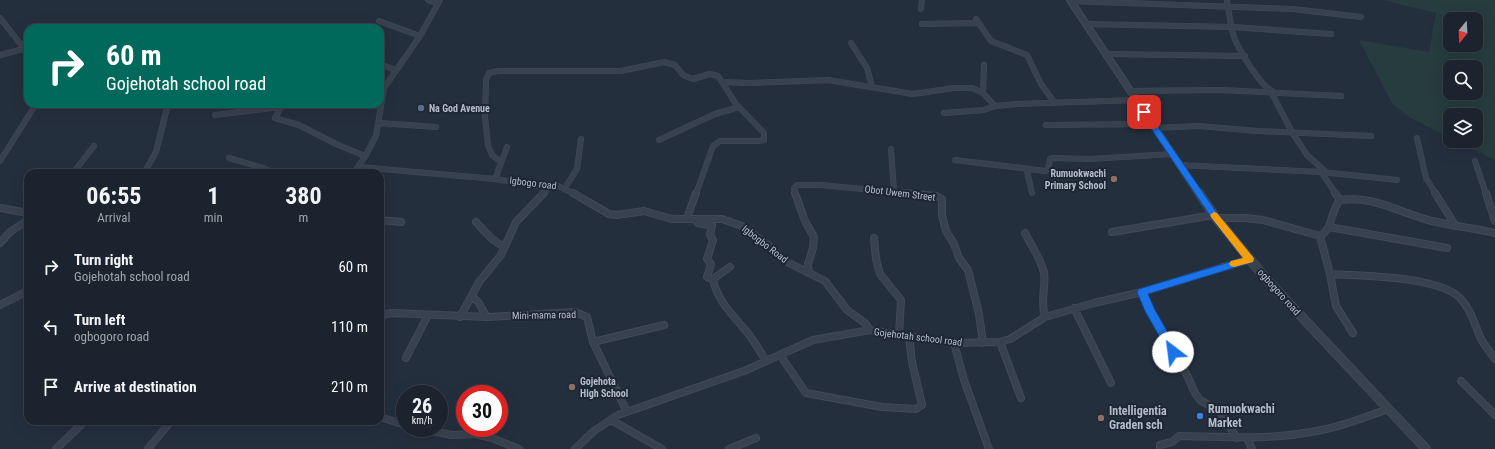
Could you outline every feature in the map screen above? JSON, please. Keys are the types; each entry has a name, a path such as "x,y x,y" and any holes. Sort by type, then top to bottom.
{"street":[{"path":"384,88 420,36 439,2 428,0"},
{"path":"921,9 922,0"},
{"path":"1070,0 1293,9 1361,17"},
{"name":"ogbogoro road","path":"1070,0 1179,165 1215,216 1249,259 1426,449"},
{"path":"1227,0 1233,35 1292,132 1307,155 1323,172 1340,200"},
{"path":"0,18 24,49"},
{"path":"379,20 420,36"},
{"path":"922,24 977,21 991,41 1027,55 1041,84 1055,103"},
{"path":"1086,24 1232,27 1331,34"},
{"path":"851,43 864,60 871,74 872,86"},
{"path":"0,55 24,50"},
{"path":"1105,54 1245,56"},
{"path":"501,162 490,152 487,136 487,76 489,73 498,71 621,71 664,62 675,65 688,78 693,79 715,74 718,76 738,107 764,133 765,137 764,140 759,141 720,141 713,146 687,218"},
{"path":"983,93 984,65"},
{"path":"384,66 396,70"},
{"path":"722,82 749,83 828,80 872,86 913,94 954,88 972,88 983,93 995,106"},
{"path":"1130,91 1268,91 1341,96"},
{"path":"944,113 984,110 995,106 1136,100"},
{"path":"658,140 715,114 738,107"},
{"path":"0,161 33,108"},
{"path":"146,169 156,152 167,108"},
{"path":"215,115 263,108"},
{"path":"280,108 275,118 299,125 336,144 365,156"},
{"path":"381,108 379,123 374,141 359,167 382,169"},
{"path":"379,123 436,127"},
{"path":"1046,125 1199,126 1257,131 1371,136"},
{"name":"Igbogo road","path":"564,188 577,169 581,138"},
{"path":"1417,138 1426,178 1455,225"},
{"path":"76,169 94,146"},
{"name":"Igbogo road","path":"507,147 495,179 531,185 564,188 609,214 617,215 644,211 672,219"},
{"path":"891,149 894,192"},
{"path":"955,160 1027,171 1046,171 1048,169 1050,159 1054,158 1090,159 1172,154"},
{"path":"229,158 265,169"},
{"path":"1475,161 1495,221"},
{"path":"1179,165 1323,172 1397,180"},
{"path":"384,169 495,179"},
{"path":"1027,171 1032,193"},
{"name":"Obot Uwem Street","path":"809,273 807,267 814,241 813,235 805,221 794,188 797,185 936,196 942,199 942,215 946,230 954,244 959,258 968,270 974,289 983,343"},
{"path":"460,317 479,282 501,255 516,222 552,186"},
{"path":"1320,236 1323,235 1329,227 1334,206 1340,200 1356,198 1376,201 1422,218 1495,233"},
{"path":"0,208 24,212"},
{"path":"1112,232 1215,216 1263,220 1320,236"},
{"name":"Igbogbo Road","path":"672,219 722,219 742,226 772,248 783,260 809,273"},
{"path":"695,219 698,223 712,226 710,234 713,240 707,259 711,264 707,277 713,280"},
{"path":"384,220 401,222"},
{"path":"476,222 492,239 504,247"},
{"path":"0,243 10,232 24,223"},
{"path":"1329,227 1447,248"},
{"path":"1025,233 1041,264 1044,274 1042,306 1045,317"},
{"path":"1320,236 1330,274 1336,306 1353,333"},
{"path":"874,238 880,274 901,300 899,335"},
{"name":"Gojehotah school road","path":"575,449 594,431 618,415 744,371 813,340 870,330 954,343 1000,342 1010,339 1045,317 1074,308 1142,292 1249,259"},
{"path":"730,267 716,275 713,280 713,286 736,321 746,331 766,361"},
{"path":"809,273 825,281 848,310 865,323 870,330"},
{"path":"1330,274 1400,279 1429,284 1451,292 1460,297 1484,344 1495,359"},
{"path":"1142,292 1150,311 1186,373 1195,393 1200,400 1220,412 1237,438"},
{"path":"0,305 24,293"},
{"path":"472,296 478,302 487,317"},
{"path":"1074,308 1111,382"},
{"name":"Mini-mama road","path":"384,314 393,313 487,317 575,312 587,317 593,342 627,412"},
{"path":"406,358 428,315"},
{"path":"593,342 664,325"},
{"path":"780,355 806,393 882,406 916,409 922,405 912,362 909,336"},
{"path":"1000,342 1021,398"},
{"path":"954,343 964,380 989,449"},
{"path":"1461,381 1495,414"},
{"path":"1160,449 1160,445 1172,442 1179,436 1247,438 1301,434 1344,424 1388,409"},
{"path":"384,418 396,422"},
{"path":"611,420 662,449"},
{"path":"56,449 80,425"},
{"path":"148,449 168,425"},
{"path":"448,434 475,434 492,438 519,449"},
{"path":"729,449 756,438"},
{"path":"1247,438 1252,449"}],"green space":[{"path":"1382,0 1495,0 1495,160 1471,148 1483,148 1483,108 1443,108 1443,134 1409,117 1392,103 1359,40 1429,52 1436,13"}],"slow traffic":[{"path":"1214,215 1249,259 1234,264"}],"place":[{"name":"Na God Avenue","path":"421,108"},
{"name":"Rumuokwachi Primary School","path":"1114,179"},
{"name":"Gojehota High School","path":"572,387"},
{"name":"Rumuokwachi Market","path":"1200,416"},
{"name":"Intelligentia Graden sch","path":"1101,418"}],"route":[{"path":"1144,112 1216,218 1249,259 1142,292 1150,311 1173,352"}]}
